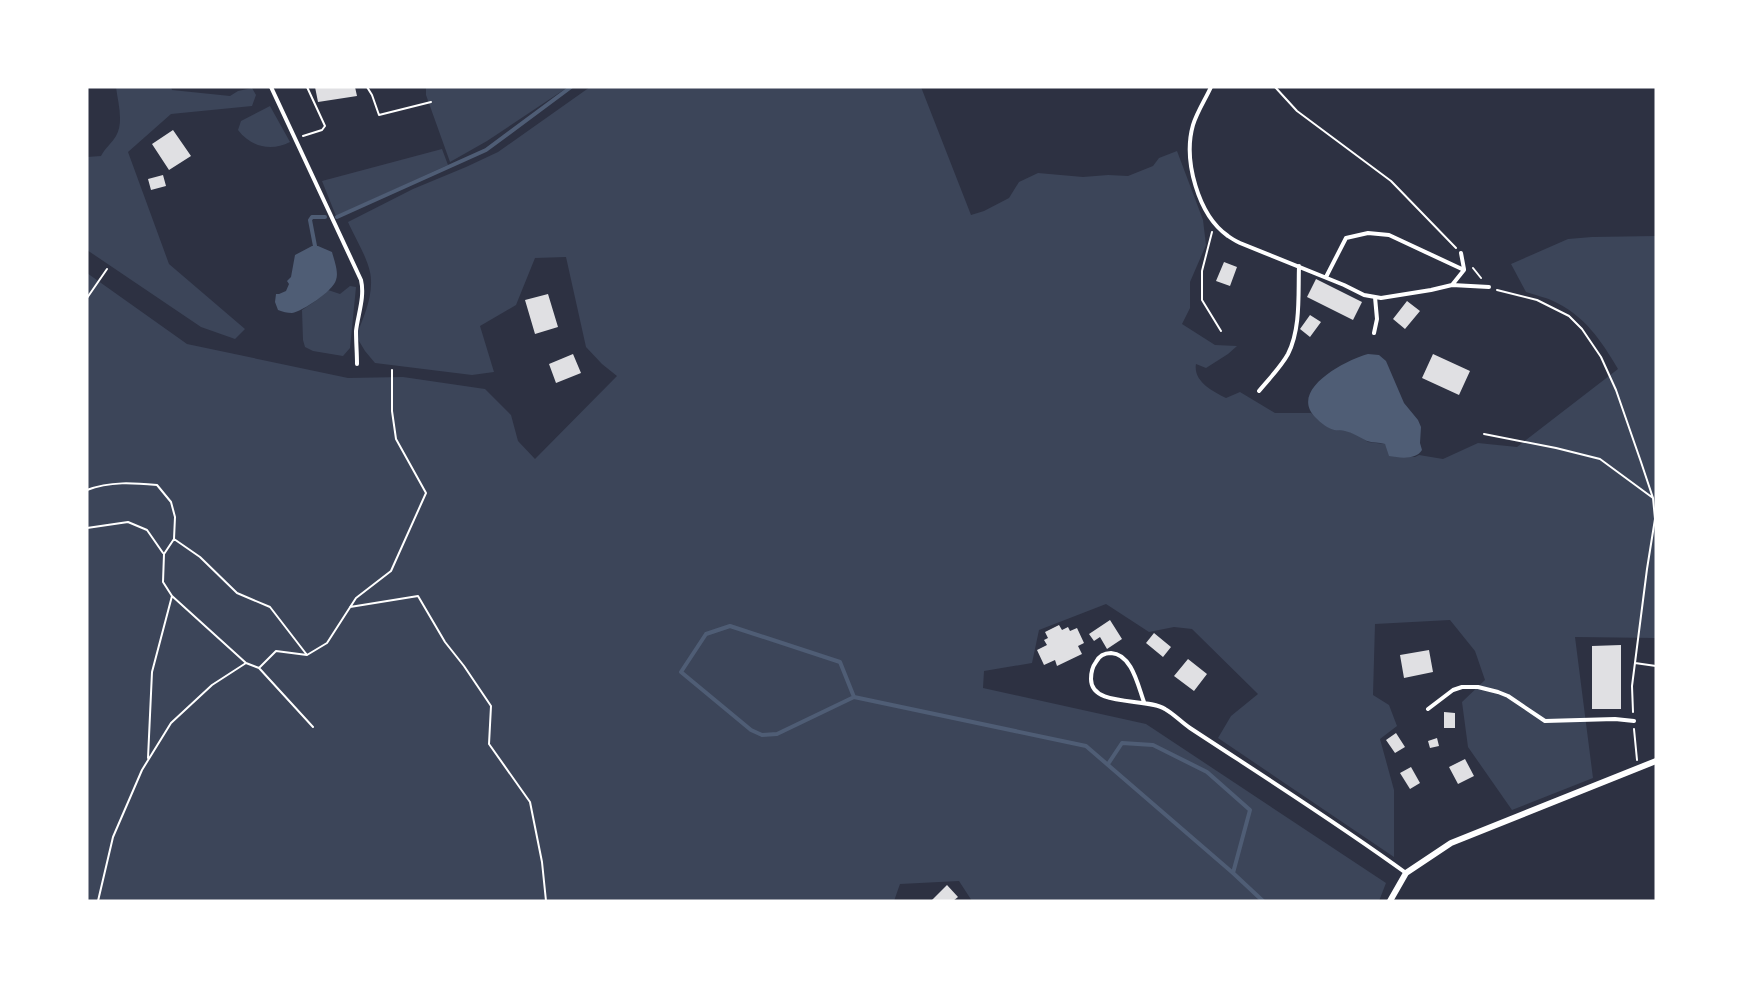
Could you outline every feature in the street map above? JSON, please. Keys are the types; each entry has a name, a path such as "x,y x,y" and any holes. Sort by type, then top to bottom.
{"street":[{"path":"1390,901 1406,873 1451,843 1656,761"}],"lane":[{"path":"271,87 361,280 363,296 357,323 357,364"},
{"path":"1210,87 1193,125 1190,158 1203,205 1214,223 1227,236 1364,295 1381,298 1452,285 1489,287"},
{"path":"1326,277 1346,238 1368,233 1389,235 1464,270"},
{"path":"1452,285 1464,270 1461,253"},
{"path":"1259,392 1288,354 1298,310 1299,266"},
{"path":"1374,333 1377,319 1375,297"},
{"path":"1144,702 1129,663 1119,655 1103,654 1096,661 1091,681 1093,689 1102,696 1116,701 1144,702 1163,707 1188,727 1262,774 1406,873"},
{"path":"1428,709 1453,690 1462,687 1478,687 1508,696 1545,721 1615,719 1634,721"}],"path":[{"path":"295,138 324,129 323,120 307,87"},
{"path":"367,87 379,115 431,102"},
{"path":"1275,87 1297,111 1391,181 1449,239 1489,287 1537,300 1569,316 1592,342 1601,357 1616,390 1653,498 1655,519 1632,686 1638,769"},
{"path":"1214,223 1202,271 1202,300 1221,331"},
{"path":"87,298 107,269"},
{"path":"259,668 276,651 307,655 327,643 356,598 391,571 426,493 396,439 392,411 392,370"},
{"path":"1484,434 1600,459 1653,498"},
{"path":"87,490 95,486 125,482 157,485 171,502 175,517 174,539 164,554 163,582 172,596 246,663 259,668 313,728"},
{"path":"87,528 128,522 147,530 164,554"},
{"path":"174,539 200,557 237,593 270,607 307,655"},
{"path":"147,761 152,672 172,596"},
{"path":"350,607 418,596 445,642 491,706 489,744 530,802 542,862 546,901"},
{"path":"98,901 113,837 147,761 171,723 212,685 246,663"},
{"path":"1635,663 1656,666"}],"shaded area":[{"path":"116,87 171,87 172,90 230,96 238,91 252,88 256,95 252,106 171,114 128,152 169,264 245,329 235,339 201,327 87,250 87,157 101,156 118,131 120,112"},
{"path":"426,87 568,87 487,141 450,162 426,95"},
{"path":"590,87 921,87 971,215 1009,198 1019,182 1038,173 1083,177 1128,176 1153,166 1159,158 1177,151 1203,220 1206,245 1190,282 1190,308 1182,324 1215,345 1237,346 1206,368 1196,364 1197,376 1210,389 1226,398 1240,392 1275,413 1311,413 1331,429 1347,431 1368,442 1385,444 1396,457 1419,455 1443,459 1478,443 1517,447 1618,369 1598,338 1583,321 1553,301 1526,292 1511,264 1568,239 1656,236 1656,638 1575,637 1593,778 1512,810 1468,747 1462,702 1485,680 1475,651 1450,620 1375,624 1373,695 1389,705 1397,726 1380,739 1394,790 1394,857 1218,738 1231,716 1258,694 1192,629 1174,627 1149,632 1106,604 1039,630 1032,663 984,671 983,688 1146,724 1386,883 1379,901 972,901 959,881 900,884 894,901 87,901 87,273 187,344 348,378 403,377 485,389 511,415 518,441 535,459 617,376 586,347 566,257 535,258 516,305 480,326 494,372 472,375 375,363 356,336 369,302 371,280 366,258 348,222 413,189 498,152"},
{"path":"270,106 290,142 276,147 255,144 238,130 241,121"},
{"path":"442,149 448,165 336,216 322,181"},
{"path":"312,246 332,252 337,273 334,284 303,309 290,313 278,310 275,302 276,294 286,291 295,255"},
{"path":"350,286 356,287 350,348 343,356 313,351 305,347 302,310 328,290 340,294"},
{"path":"1368,354 1379,355 1386,361 1404,403 1421,427 1422,450 1412,457 1389,456 1385,444 1369,442 1348,432 1329,428 1316,418 1309,407 1309,397 1314,387 1323,378 1358,357"}],"building":[{"path":"315,87 355,87 357,96 318,102"},
{"path":"173,130 191,156 169,170 152,144"},
{"path":"163,175 166,186 151,190 148,179"},
{"path":"1224,262 1237,267 1230,286 1216,281"},
{"path":"1316,279 1362,302 1353,320 1307,297"},
{"path":"548,294 558,327 535,334 525,300"},
{"path":"1407,301 1420,311 1405,329 1393,319"},
{"path":"1310,315 1321,322 1310,337 1300,329"},
{"path":"573,354 581,373 556,383 549,364"},
{"path":"1433,354 1470,371 1459,395 1422,378"},
{"path":"1110,620 1122,639 1107,649 1100,637 1094,641 1089,634"},
{"path":"1059,625 1062,630 1068,627 1070,631 1077,628 1084,643 1078,646 1082,654 1057,666 1055,660 1044,665 1037,650 1047,645 1044,640 1048,638 1045,632"},
{"path":"1154,633 1171,647 1163,657 1146,643"},
{"path":"1621,645 1621,709 1592,709 1592,646"},
{"path":"1429,650 1433,672 1404,678 1400,655"},
{"path":"1188,659 1207,674 1194,691 1174,676"},
{"path":"1444,712 1455,713 1455,728 1444,728"},
{"path":"1396,733 1405,747 1395,753 1386,740"},
{"path":"1437,738 1439,746 1430,748 1428,741"},
{"path":"1465,759 1474,776 1458,784 1449,767"},
{"path":"1411,767 1420,783 1410,789 1400,773"},
{"path":"947,885 958,897 953,901 931,901"}],"waterway":[{"path":"337,217 486,150 571,87"},
{"path":"315,246 310,220 312,217 325,217"},
{"path":"854,697 840,662 730,626 706,634 681,672 751,730 762,735 777,734 854,697 1086,746 1263,901"},
{"path":"1108,764 1122,743 1153,745 1207,772 1250,810 1233,873"}]}
